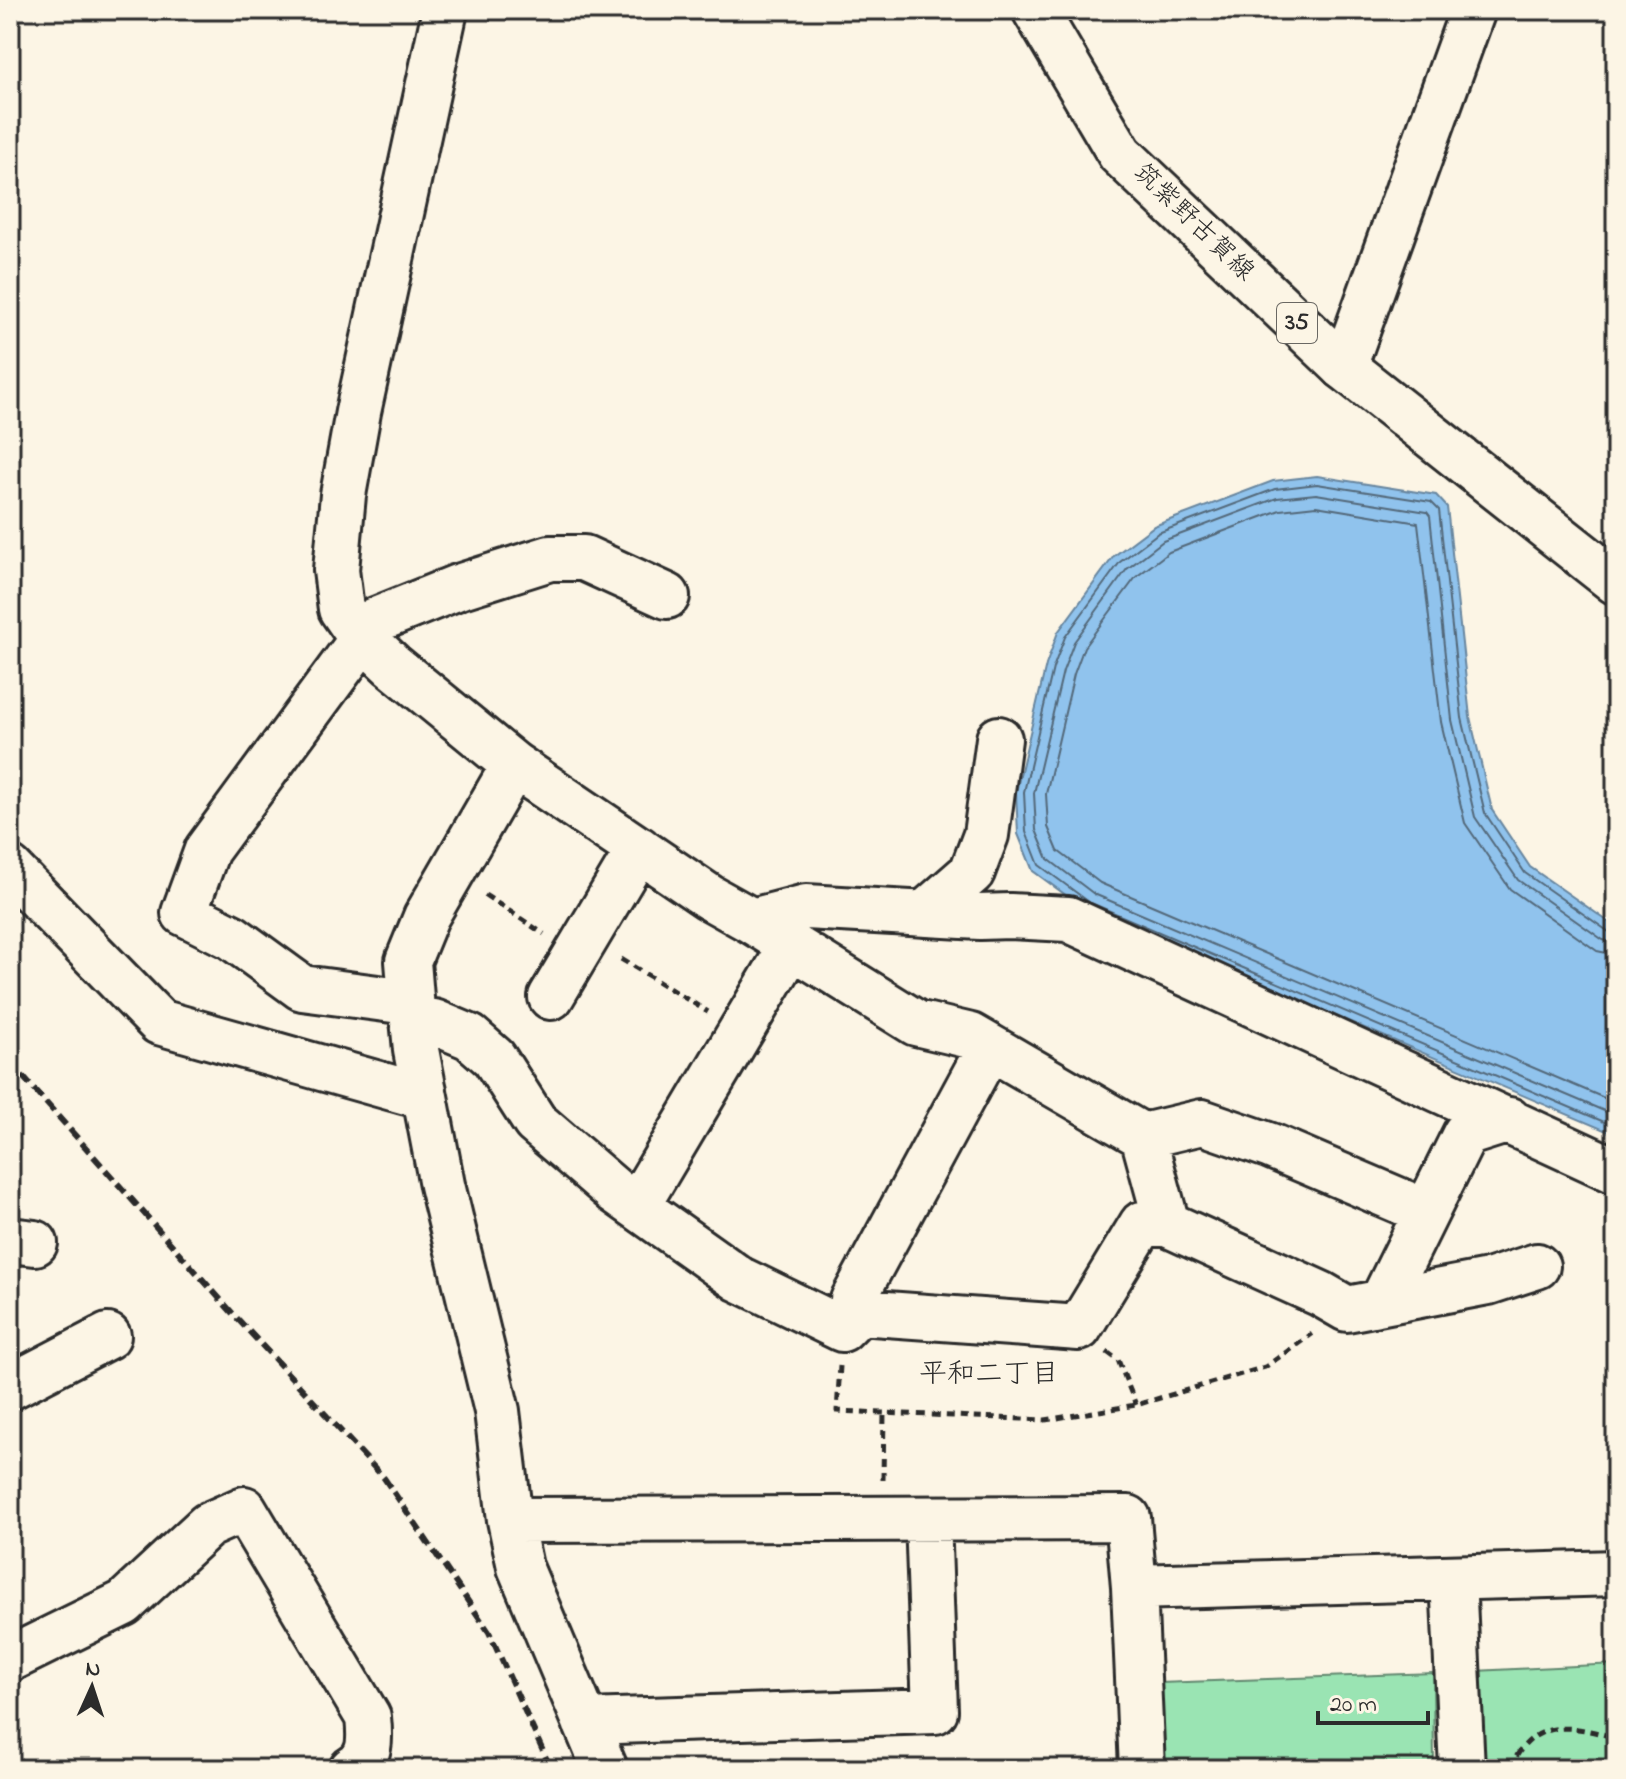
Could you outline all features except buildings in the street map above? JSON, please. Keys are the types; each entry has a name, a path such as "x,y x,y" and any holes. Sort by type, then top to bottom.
{"street":[{"path":"445,10 358,412 343,495 336,570 341,609 362,636 392,665 514,765 709,897 916,1023 971,1036 1143,1136 1202,1122 1271,1146 1426,1212"},
{"name":"筑紫野古賀線","path":"1035,10 1120,154 1344,367 1616,582"},
{"path":"1344,367 1473,10"},
{"path":"667,596 584,558 550,558 458,587 376,620 207,850 184,913 232,937 302,988 393,1000 470,1037 494,1058 535,1122 637,1206 739,1279 851,1320 1079,1328 1142,1224 1167,1224 1321,1294 1365,1306 1488,1282 1537,1266"},
{"path":"924,914 972,872 986,835 999,739"},
{"path":"514,765 426,917 408,961 412,1010 442,1185 497,1411 510,1520 520,1567 605,1769"},
{"path":"551,997 639,849"},
{"path":"10,869 159,1022 407,1092 424,1090"},
{"path":"752,921 806,907 1068,919 1616,1171"},
{"path":"637,1206 792,945"},
{"path":"851,1320 853,1300 989,1048"},
{"path":"1365,1306 1426,1212 1465,1134 1509,1120"},
{"path":"1143,1136 1167,1224"},
{"path":"10,1387 108,1336"},
{"path":"10,1659 124,1603 208,1525 244,1509 368,1717 371,1741 361,1764 352,1769"},
{"path":"510,1520 1128,1518 1142,1769"},
{"path":"585,1722 935,1711 928,1519"},
{"path":"1134,1587 1616,1573"},
{"path":"1453,1578 1462,1769"}],"path":[{"path":"451,872 741,1032"},
{"path":"851,1320 837,1411 1045,1420 1136,1405 1265,1367 1365,1306"},
{"path":"1079,1328 1118,1360 1136,1405"},
{"path":"883,1519 884,1413"},
{"path":"1510,1769 1518,1750 1536,1734 1564,1726 1616,1738"}],"green space":[{"path":"1616,1664 1616,1769 1478,1769 1475,1671"},
{"path":"1433,1673 1434,1769 1163,1769 1160,1683"}],"water":[{"path":"1317,476 1436,495 1447,507 1470,717 1492,810 1530,867 1616,927 1616,1135 1085,909 1033,871 1018,834 1016,792 1046,665 1058,632 1114,556 1154,526 1273,481"}],"railway":[{"path":"10,1062 235,1316 384,1478 489,1632 551,1769"}],"district":[{"name":"平和二丁目","path":"989,1375"}]}
